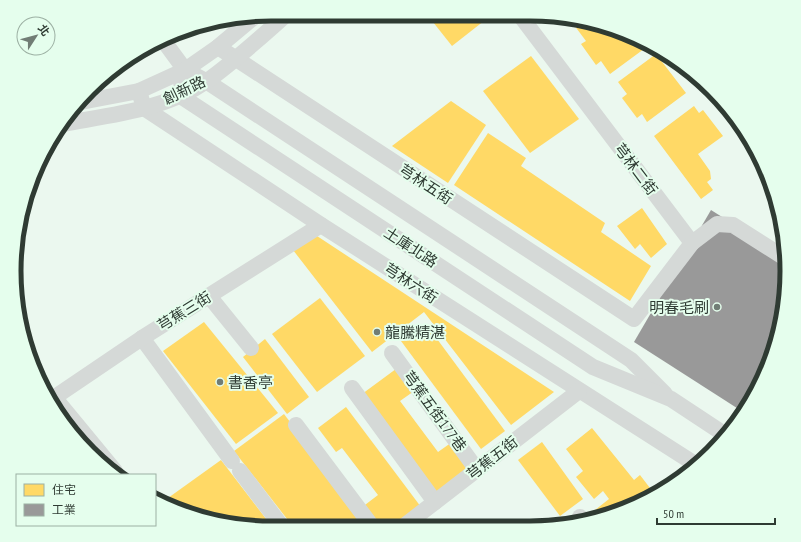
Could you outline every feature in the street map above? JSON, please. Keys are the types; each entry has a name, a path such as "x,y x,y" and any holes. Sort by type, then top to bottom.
{"street":[{"name":"創新路","path":"70,122 144,108 179,95 206,82 278,21"},
{"name":"芎林二街","path":"524,21 692,243"},
{"name":"創新路","path":"88,101 139,91 185,70 218,47 247,22"},
{"name":"土庫北路","path":"167,44 185,70 206,82 631,360 671,399 721,432"},
{"name":"芎林五街","path":"218,47 234,59 634,319 692,243"},
{"path":"179,95 185,70"},
{"path":"139,91 144,108"},
{"name":"土庫北路","path":"179,95 593,367 671,399"},
{"name":"芎林六街","path":"144,108 322,225 691,462"},
{"path":"692,243 717,224 733,225 779,255"},
{"name":"芎蕉三街","path":"55,397 142,338 322,225"},
{"path":"210,296 251,348"},
{"path":"142,338 278,521"},
{"name":"芎蕉五街177巷","path":"392,353 477,470"},
{"path":"352,388 435,502"},
{"name":"芎蕉五街","path":"410,521 579,391"},
{"path":"73,423 98,452"},
{"path":"296,425 367,521"}],"building: 住宅":[{"path":"432,21 484,21 452,46"},
{"path":"574,25 610,34 644,49 610,74 601,61 596,65 581,44 586,41"},
{"path":"656,54 686,93 647,122 642,114 637,118 622,98 627,94 618,82"},
{"path":"531,56 579,119 530,153 483,91"},
{"path":"451,101 486,125 448,183 392,146"},
{"path":"694,106 699,113 703,110 723,136 698,154 710,171 711,179 707,182 713,190 701,199 654,136"},
{"path":"488,133 526,158 521,166 605,223 601,232 651,266 630,301 454,185"},
{"path":"642,208 667,244 651,258 640,244 635,249 617,226"},
{"name":"龍騰精湛","path":"317,236 554,392 511,425 424,312 372,352 293,250"},
{"path":"320,298 365,356 317,392 272,334"},
{"name":"書香亭","path":"204,322 278,413 236,444 163,351"},
{"path":"426,324 505,431 481,449 401,341"},
{"path":"265,339 309,397 287,414 243,357"},
{"path":"400,366 417,389 400,401 438,452 455,440 474,467 435,495 362,394"},
{"path":"346,407 421,507 402,521 371,521 361,508 378,495 342,448 336,452 318,428"},
{"path":"284,414 365,521 289,521 234,451"},
{"path":"592,428 634,480 640,475 651,490 626,502 591,513 609,499 603,491 594,499 576,477 583,471 566,449"},
{"path":"542,442 583,499 560,516 518,460"},
{"path":"221,460 268,521 238,519 222,516 191,508 167,498"}],"building: 工業":[{"name":"明春毛刷","path":"711,210 779,253 780,271 778,304 771,336 761,367 747,396 739,409 634,342"}],"place":[{"name":"明春毛刷","path":"717,307"},
{"name":"龍騰精湛","path":"377,332"},
{"name":"書香亭","path":"220,382"}]}
